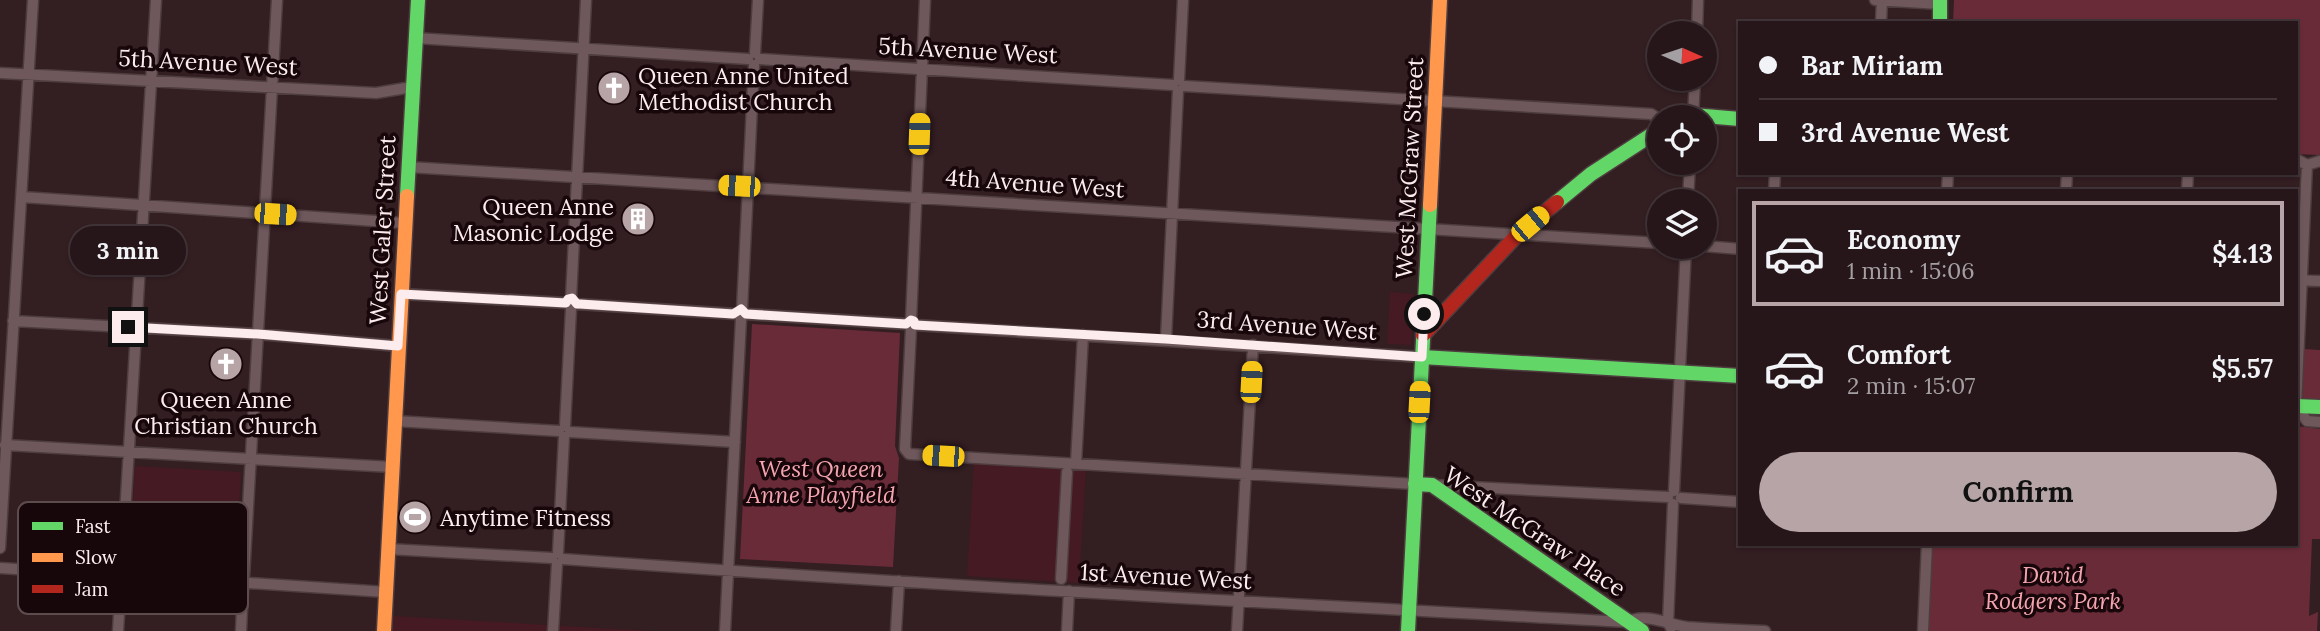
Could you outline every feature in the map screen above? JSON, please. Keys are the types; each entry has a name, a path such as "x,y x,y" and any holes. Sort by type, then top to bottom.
{"street":[{"path":"0,548 33,0"},
{"path":"126,502 156,0"},
{"path":"248,512 278,0"},
{"name":"West Galer Street","path":"384,631 418,0"},
{"path":"553,631 586,0"},
{"path":"725,631 758,0"},
{"path":"925,0 906,451 914,454 1415,484"},
{"path":"1166,339 1183,0"},
{"name":"West McGraw Street","path":"1408,631 1440,0"},
{"path":"1698,21 1699,0"},
{"path":"1875,0 1940,2 1940,21"},
{"path":"1881,21 1882,0"},
{"name":"5th Avenue West","path":"415,38 1647,114"},
{"name":"5th Avenue West","path":"0,73 376,93 412,87"},
{"path":"1717,118 1738,119"},
{"path":"1423,335 1519,233 1591,174 1647,138"},
{"path":"2298,160 2307,165 2320,161"},
{"path":"2298,322 2307,165"},
{"name":"4th Avenue West","path":"408,167 1647,242"},
{"path":"22,197 405,223"},
{"path":"1717,247 1738,248"},
{"path":"1670,627 1685,259"},
{"path":"2299,280 2320,282"},
{"name":"3rd Avenue West","path":"401,294 1738,376"},
{"path":"13,321 258,334 398,346"},
{"path":"1076,463 1083,335"},
{"path":"1237,631 1253,345"},
{"path":"2298,406 2320,407"},
{"path":"2298,409 2307,421 2320,422"},
{"path":"395,421 735,442"},
{"path":"5,445 392,467"},
{"path":"1061,579 1067,472"},
{"name":"West McGraw Place","path":"1415,484 1432,485 1642,631"},
{"path":"1432,485 1738,502"},
{"path":"1923,631 1927,546"},
{"name":"1st Avenue West","path":"388,549 1069,592 1628,622 1635,619 1663,621 1670,627 1765,631"},
{"path":"0,569 18,570"},
{"path":"896,631 899,582"},
{"path":"248,583 386,592"},
{"path":"1067,631 1069,592"}],"shaded area":[{"path":"1390,292 1414,294 1411,345 1387,344"},
{"path":"974,462 1086,468 1079,583 967,576"},
{"path":"135,466 241,472 239,502 133,502"},
{"path":"393,616 650,631 392,631"}],"green space":[{"path":"1954,0 2320,0 2320,155 2298,154 2298,21 1953,21"},
{"name":"West Queen Anne Playfield","path":"752,324 900,333 895,446 899,458 893,567 740,559"},
{"path":"2303,349 2320,350 2320,402 2300,401"},
{"name":"David Rodgers Park","path":"2298,426 2320,429 2320,539 2312,539 2309,616 2318,612 2317,631 1928,631 1931,546 2298,546"}],"traffic: fast":[{"path":"407,196 418,0"},
{"path":"1940,0 1940,21"},
{"path":"1717,117 1738,119"},
{"path":"1557,202 1591,174 1647,138"},
{"path":"1408,631 1430,205"},
{"path":"1422,357 1738,376"},
{"path":"2298,406 2320,407"},
{"path":"1415,484 1432,485 1642,631"}],"traffic: slow":[{"path":"1430,205 1440,0"},
{"path":"384,631 407,196"}],"traffic: jam":[{"path":"1423,335 1519,233 1557,202"}],"place":[{"name":"Queen Anne United Methodist Church","path":"614,88"},
{"name":"Queen Anne Masonic Lodge","path":"638,219"},
{"name":"Queen Anne Christian Church","path":"226,364"},
{"name":"Anytime Fitness","path":"415,517"}],"route":[{"path":"128,327 258,334 398,346 401,294 566,303 572,298 577,304 733,314 741,309 746,314 906,324 911,320 915,325 1422,357 1424,314"}]}
